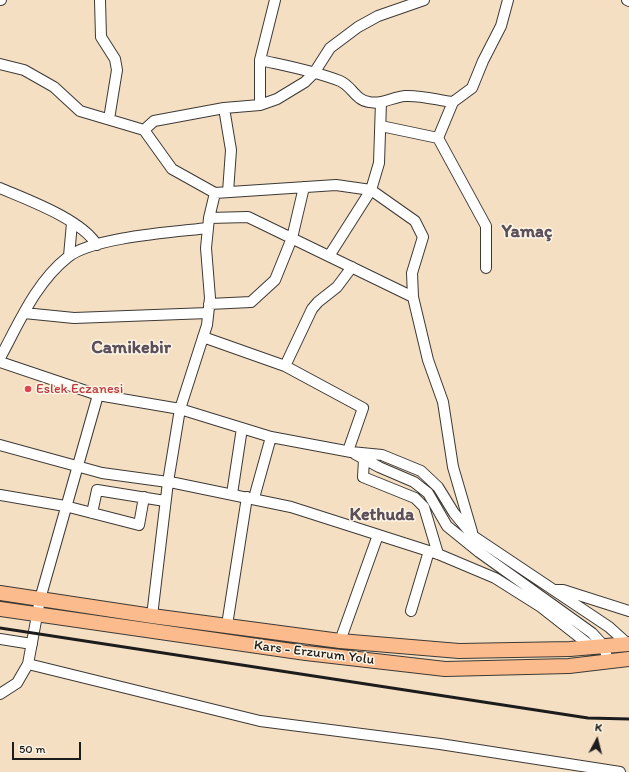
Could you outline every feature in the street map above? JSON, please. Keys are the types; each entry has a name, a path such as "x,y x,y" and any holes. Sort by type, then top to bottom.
{"highway":[{"name":"Kars - Erzurum Yolu","path":"0,593 152,616 340,641 459,651 629,645"},
{"name":"Kars - Erzurum Yolu","path":"0,609 306,653 445,669 569,666 629,659"}],"street":[{"path":"100,0 102,37 115,59 117,70 109,119"},
{"path":"260,105 260,60 275,0"},
{"path":"144,130 154,121 224,108 260,105 277,99 300,85 314,73 330,48 358,27 378,16 424,0"},
{"path":"438,138 453,102 472,88 482,61 502,26 508,0"},
{"path":"260,60 314,73 341,82 361,100 381,102 396,97 412,96 453,102"},
{"path":"0,64 24,70 54,87 80,111 144,130 172,169 215,193 336,185 371,190 415,221 424,237 412,273 413,297 428,360 443,402 453,468 474,536"},
{"path":"329,256 371,190 379,163 381,102"},
{"path":"224,108 231,150 228,192"},
{"path":"380,126 438,138 486,226 486,268"},
{"path":"24,313 74,318 209,309 251,302 275,280 292,238 304,187"},
{"path":"0,188 46,208 72,223 90,234 97,245"},
{"path":"152,616 165,502 180,409 203,337 209,309 206,248 208,223 215,193"},
{"path":"0,358 24,313 47,277 69,256 97,245 208,223 248,217 413,297"},
{"path":"69,256 72,223"},
{"path":"285,366 312,310 318,302 337,287 352,267"},
{"path":"203,337 285,366 363,408 350,452"},
{"path":"0,362 98,395 180,409 271,437 350,452 382,455 421,471 438,487 454,513 474,536 609,627 629,645"},
{"path":"0,694 17,683 28,664 40,599 65,506 79,467 98,395"},
{"path":"232,494 242,428"},
{"path":"227,625 251,498 271,437"},
{"path":"0,445 102,473 168,482 290,507 434,552 494,578 541,607 574,632 598,647"},
{"path":"350,452 414,482 428,493 447,526 479,552 587,630 608,662"},
{"path":"364,459 363,478 415,498 424,507 434,552 411,611"},
{"path":"92,513 97,490 144,497 165,502"},
{"path":"0,495 65,506 139,525 144,497"},
{"path":"340,641 378,534"},
{"path":"553,590 563,590 629,611"},
{"path":"0,639 32,644"},
{"path":"28,664 260,721 440,744 620,772"}],"railway":[{"path":"0,628 588,718 629,719"}],"place":[{"name":"Eslek Eczanesi","path":"28,389"}],"district":[{"name":"Yamaç","path":"527,232"},
{"name":"Camikebir","path":"131,348"},
{"name":"Kethuda","path":"382,515"}]}
